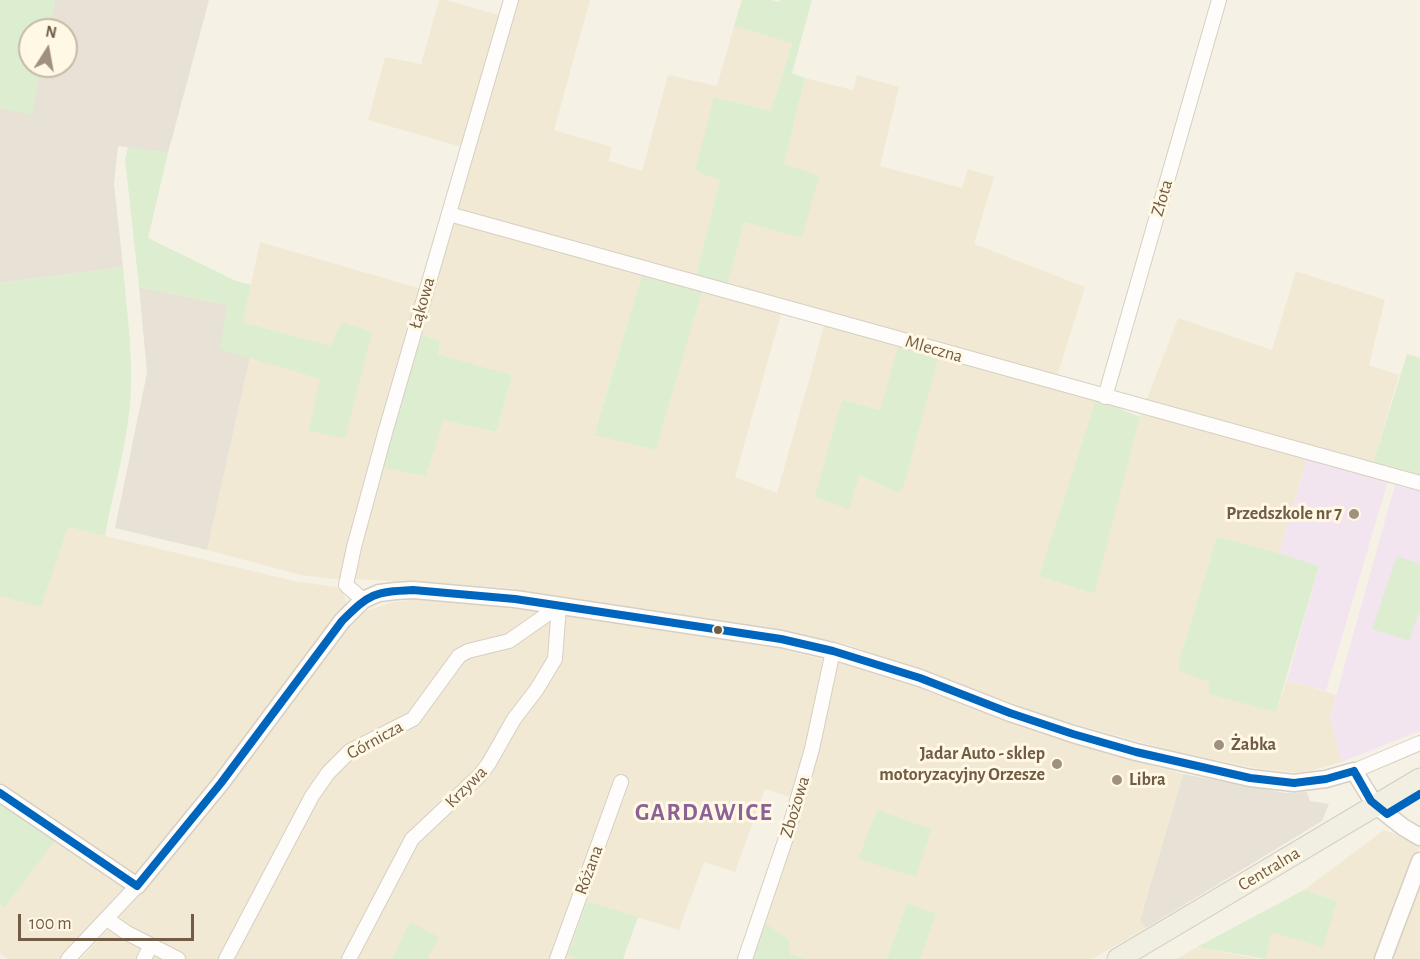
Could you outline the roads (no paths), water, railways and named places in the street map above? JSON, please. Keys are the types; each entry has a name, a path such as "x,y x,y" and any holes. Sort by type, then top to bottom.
{"main road":[{"name":"Centralna","path":"1145,959 1381,810 1420,778"},
{"name":"Centralna","path":"1118,959 1381,810 1420,794"}],"street":[{"name":"Łąkowa","path":"363,600 346,585 354,547 384,433 511,0"},
{"name":"Złota","path":"1105,397 1219,0"},
{"name":"Mleczna","path":"449,214 1420,483"},
{"path":"68,959 137,886 222,783 342,621 363,600 379,593 413,590 475,594 781,639 833,651 920,678 1010,713 1073,734 1250,778 1294,783 1326,779 1354,771 1420,743"},
{"name":"Górnicza","path":"226,959 312,796 339,760 363,743 413,719 459,656 468,651 509,641 560,606"},
{"name":"Krzywa","path":"349,959 412,839 480,775 514,719 546,676 555,659 560,606"},
{"name":"Zbożowa","path":"745,959 789,829 812,749 833,651"},
{"path":"1354,771 1381,810 1420,837"},
{"name":"Różana","path":"557,959 621,782"},
{"path":"0,793 137,886"},
{"path":"1383,959 1420,861"},
{"path":"107,919 116,927 178,959"},
{"path":"144,959 151,945"}],"place":[{"name":"Przedszkole nr 7","path":"1354,514"},
{"name":"Żabka","path":"1219,745"},
{"name":"Jadar Auto - sklep motoryzacyjny Orzesze","path":"1057,764"},
{"name":"Libra","path":"1117,780"}],"district":[{"name":"GARDAWICE","path":"704,813"}]}
